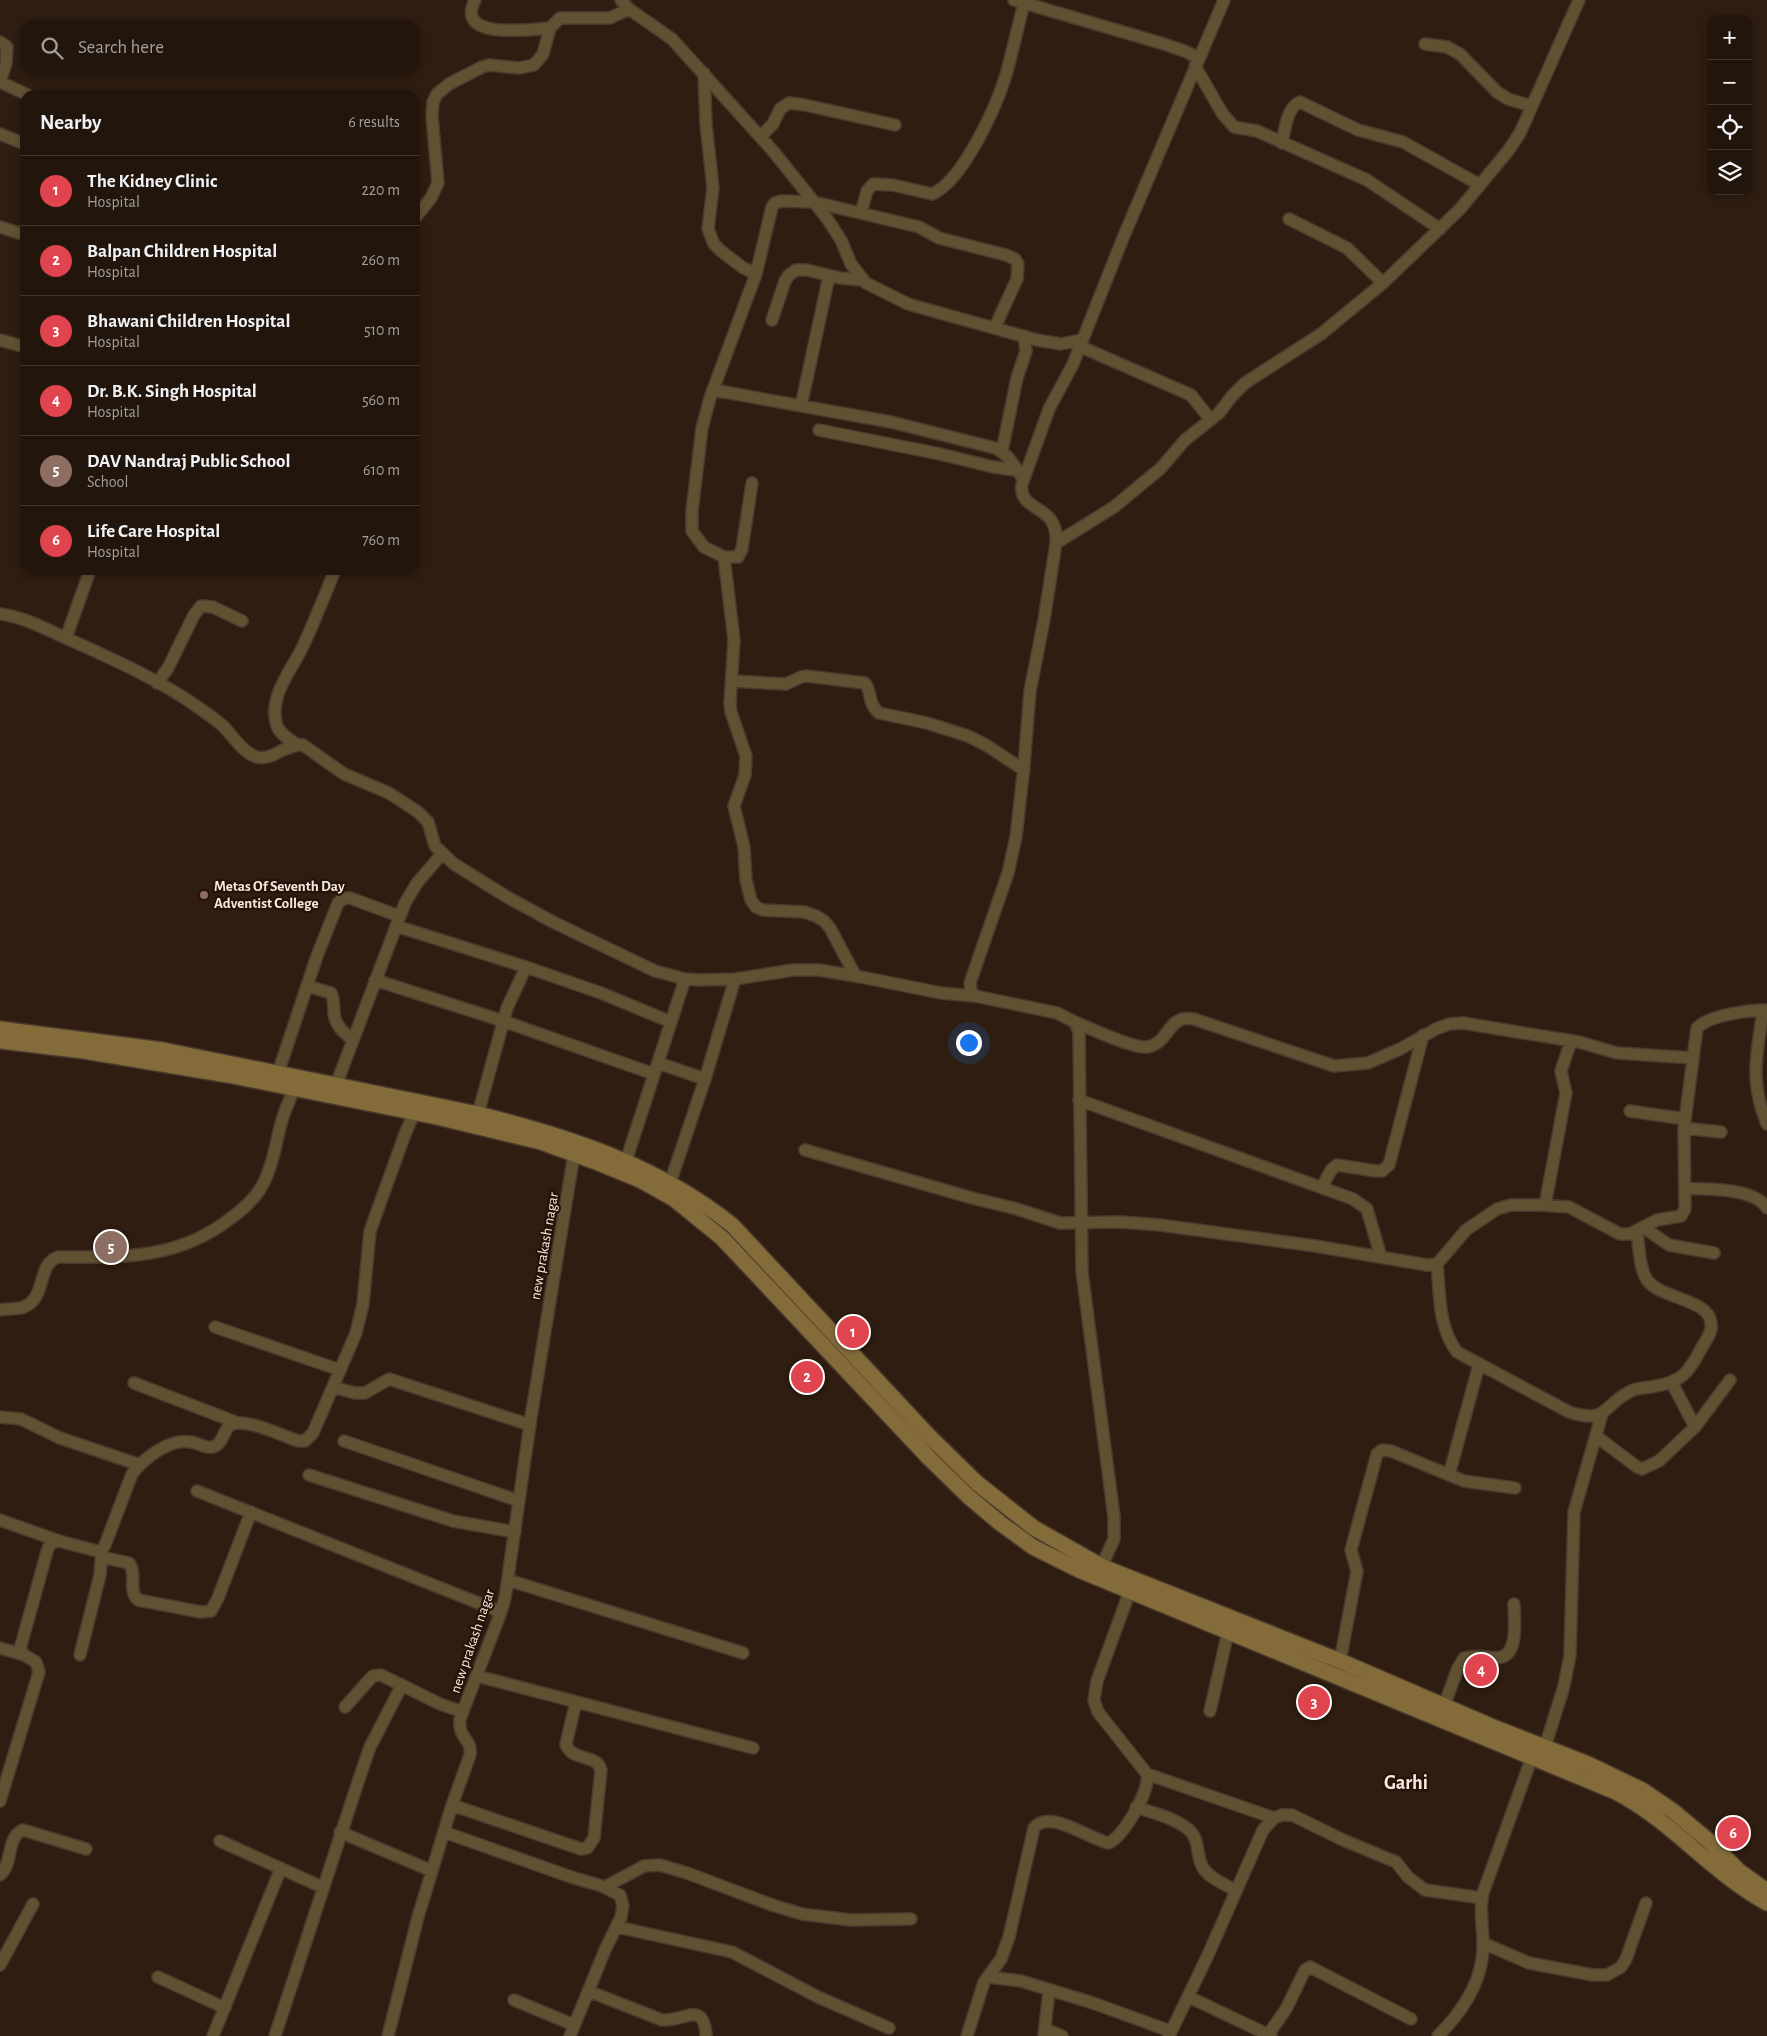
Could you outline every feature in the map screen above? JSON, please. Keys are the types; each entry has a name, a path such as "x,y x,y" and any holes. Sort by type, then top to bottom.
{"main road":[{"path":"0,1029 163,1050 336,1085 515,1135 626,1173 655,1187 706,1224 729,1245 929,1458 969,1497 1033,1547 1340,1661 1607,1773 1657,1799 1710,1842 1739,1871 1767,1890"},
{"path":"0,1041 84,1051 294,1088 416,1107 478,1114 543,1131 626,1161 660,1176 701,1202 732,1225 929,1436 977,1483 1034,1528 1099,1572"},
{"path":"1132,1585 1228,1632 1616,1792 1640,1805 1735,1882 1767,1903"}],"street":[{"path":"475,0 471,12 474,20 480,26 509,30 550,28"},
{"path":"975,996 971,991 971,975 1008,873 1016,837 1024,770 1030,691 1044,620 1057,534 1049,517 1024,499 1021,493 1024,479 1049,409 1066,379 1224,0"},
{"path":"1056,543 1114,507 1161,468 1185,440 1210,419 1246,383 1321,334 1383,283 1460,209 1516,140 1579,0"},
{"path":"861,213 867,191 873,184 892,184 932,194 943,188 956,174 977,140 997,99 1006,75 1021,1 1187,52 1197,62 1222,113 1234,127 1257,131 1366,180 1440,229"},
{"path":"420,212 431,198 438,183 432,116 433,102 437,94 449,84 482,66 519,68 534,65 543,54 550,28 560,18 610,18 625,4 664,32 761,136 836,231 851,264 862,280 872,287 908,304 1024,336 1061,344 1080,343 1191,395 1210,419"},
{"path":"0,42 8,48 0,82 20,91"},
{"path":"1425,44 1454,49 1496,92 1508,99 1532,106"},
{"path":"704,73 706,124 713,188 708,229 714,244 721,251 742,267 756,274"},
{"path":"1282,142 1291,109 1294,104 1300,102 1358,130 1404,142 1480,185"},
{"path":"761,136 773,124 780,109 789,103 895,125"},
{"path":"0,134 20,142"},
{"path":"752,483 742,549 738,556 724,557 704,547 692,530 692,522 704,413 756,274 772,207 775,203 780,200 814,202 919,227 939,238 1015,259 1018,264 1017,279 995,327"},
{"path":"1289,219 1347,248 1383,283"},
{"path":"0,227 20,233"},
{"path":"772,320 785,282 793,271 800,269 829,276 862,280"},
{"path":"801,406 829,276"},
{"path":"1002,451 1017,378 1026,351 1024,336"},
{"path":"0,340 20,346"},
{"path":"713,390 891,422 1002,451 1007,454 1016,470 1024,479"},
{"path":"819,430 932,452 993,467 1016,470"},
{"path":"724,557 734,640 730,703 746,756 745,775 734,806 744,847 746,880 751,900 756,907 763,910 804,912 824,921 830,928 855,976"},
{"path":"66,638 88,575"},
{"path":"296,744 281,733 277,726 277,698 285,677 305,641 333,575"},
{"path":"157,683 168,668 194,615 201,606 213,607 242,621"},
{"path":"0,614 21,618 108,657 157,683 206,713 254,756 269,756 296,744 303,744 344,774 389,793 411,807 428,822 435,846 442,854 508,897 553,922 655,970 686,979 735,979 804,969 855,976 941,993 975,996 1057,1013 1141,1048 1156,1045 1182,1019 1194,1019 1334,1066 1368,1063 1449,1024 1463,1023 1571,1041 1617,1053 1693,1058"},
{"path":"732,681 786,684 806,676 866,683 869,698 875,710 879,713 927,723 968,736 986,744 1024,770"},
{"path":"336,1085 352,1039 410,892 442,854"},
{"path":"278,1073 307,986 338,903 344,898 350,898 398,921 600,993 671,1022"},
{"path":"478,1114 507,1008 526,967"},
{"path":"626,1161 686,979"},
{"path":"670,1183 705,1079 735,979"},
{"path":"375,980 656,1068 705,1079"},
{"path":"307,986 331,993 334,1016 337,1023 343,1032 352,1039"},
{"path":"805,1150 972,1198 1025,1211 1060,1223 1120,1222 1188,1228 1427,1265 1437,1264 1466,1230 1497,1210 1511,1206 1545,1205 1569,1207 1620,1234 1640,1229 1657,1220 1680,1216 1685,1209 1685,1123 1696,1033 1701,1024 1709,1020 1765,1010 1755,1076 1756,1093 1767,1124"},
{"path":"1075,1022 1080,1041 1079,1100 1083,1284 1114,1517 1114,1539 1099,1572"},
{"path":"1322,1187 1331,1170 1337,1165 1382,1171 1389,1165 1424,1035"},
{"path":"1545,1205 1566,1094 1562,1071 1571,1041"},
{"path":"0,1310 23,1308 34,1298 40,1290 47,1263 52,1259 58,1257 124,1257 174,1248 189,1244 228,1221 253,1199 265,1181 283,1117 294,1088"},
{"path":"1079,1100 1322,1187 1361,1203 1367,1210 1372,1223 1381,1257"},
{"path":"134,1383 238,1423 254,1425 291,1439 305,1441 313,1433 356,1333 360,1320 370,1231 416,1107"},
{"path":"1630,1111 1721,1132"},
{"name":"new prakash nagar","path":"388,2036 413,1935 452,1805 470,1755 471,1747 459,1729 463,1712 501,1612 508,1580 530,1425 574,1154"},
{"path":"1685,1188 1748,1194 1758,1199 1767,1208"},
{"path":"1640,1229 1670,1245 1714,1253"},
{"path":"1437,1264 1442,1320 1446,1333 1457,1352 1569,1412 1590,1417 1602,1414 1630,1391 1672,1383 1682,1377 1692,1368 1712,1329 1709,1314 1703,1308 1660,1290 1647,1279 1643,1270 1640,1229"},
{"path":"215,1327 340,1370"},
{"path":"1449,1475 1479,1365"},
{"path":"333,1387 355,1393 365,1393 389,1379 530,1425"},
{"path":"1596,1436 1642,1469 1652,1466 1695,1427 1730,1380"},
{"path":"1672,1383 1695,1427"},
{"path":"1545,1747 1567,1673 1570,1655 1572,1525 1574,1512 1602,1414"},
{"path":"0,1417 21,1419 68,1441 140,1465"},
{"path":"80,1655 95,1600 101,1553 132,1474 140,1465 165,1448 182,1441 212,1447 217,1445 228,1428 238,1423"},
{"path":"344,1441 519,1501"},
{"path":"1340,1661 1357,1571 1351,1550 1377,1454 1382,1450 1391,1451 1474,1484 1515,1488"},
{"path":"309,1475 453,1521 515,1532"},
{"path":"197,1491 501,1612"},
{"path":"0,1520 129,1563 134,1574 132,1590 138,1600 206,1612 211,1610 218,1598 251,1512"},
{"path":"24,1655 20,1649 21,1643 31,1615 45,1554 53,1542 59,1541"},
{"path":"508,1580 742,1653"},
{"path":"1132,1585 1097,1681 1094,1700 1098,1712 1147,1774 1274,1818"},
{"path":"1444,1706 1458,1668 1464,1658 1470,1656 1499,1658 1505,1657 1509,1653 1514,1637 1514,1604"},
{"path":"1210,1711 1228,1632"},
{"path":"0,1648 24,1655 39,1666 39,1672 0,1800"},
{"path":"345,1708 373,1676 388,1677 440,1704 463,1712"},
{"path":"476,1676 753,1748"},
{"path":"275,2036 340,1832 370,1747 402,1685"},
{"path":"452,1805 580,1849 587,1848 594,1838 601,1770 600,1765 595,1761 572,1754 568,1750 566,1744 576,1702"},
{"path":"1438,2036 1452,2023 1466,2002 1481,1968 1483,1943 1480,1915 1482,1898 1532,1757"},
{"path":"967,2036 980,1993 988,1977 1001,1959 1009,1937 1034,1828 1038,1822 1046,1820 1057,1822 1109,1843 1122,1833 1147,1788 1147,1774"},
{"path":"1136,1806 1190,1830 1196,1839 1202,1865 1206,1872 1236,1890"},
{"path":"988,1977 1021,1981 1093,2003 1170,2034 1189,1997 1263,1830 1274,1818 1282,1815 1292,1815 1342,1840 1396,1862 1408,1877 1425,1890 1482,1898"},
{"path":"0,1875 6,1867 17,1832 23,1830 86,1849"},
{"path":"340,1832 432,1872"},
{"path":"444,1832 605,1888 620,1895 623,1906 617,1927 605,1950 572,2031 514,2000"},
{"path":"220,1841 322,1887"},
{"path":"605,1888 644,1866 660,1865 802,1914 851,1920 911,1919"},
{"path":"214,2036 280,1868"},
{"path":"1483,1943 1529,1963 1608,1976 1621,1967 1626,1959 1646,1902"},
{"path":"0,1965 33,1904"},
{"path":"617,1927 732,1952 809,1993 889,2028"},
{"path":"1189,1997 1265,2035 1286,2009 1305,1970 1314,1967 1411,2019"},
{"path":"158,1977 225,2008"},
{"path":"1049,1990 1044,2032 1062,2036"},
{"path":"588,1991 662,2020 671,2020 692,2014 698,2015 705,2023 706,2036"}],"place":[{"name":"Metas Of Seventh Day Adventist College","path":"204,895"},
{"name":"DAV Nandraj Public School","path":"111,1247"},
{"name":"The Kidney Clinic","path":"853,1332"},
{"name":"Balpan Children Hospital","path":"807,1377"},
{"name":"Dr. B.K. Singh Hospital","path":"1481,1670"},
{"name":"Bhawani Children Hospital","path":"1314,1702"},
{"name":"Life Care Hospital","path":"1733,1833"}],"district":[{"name":"Garhi","path":"1406,1782"}]}
